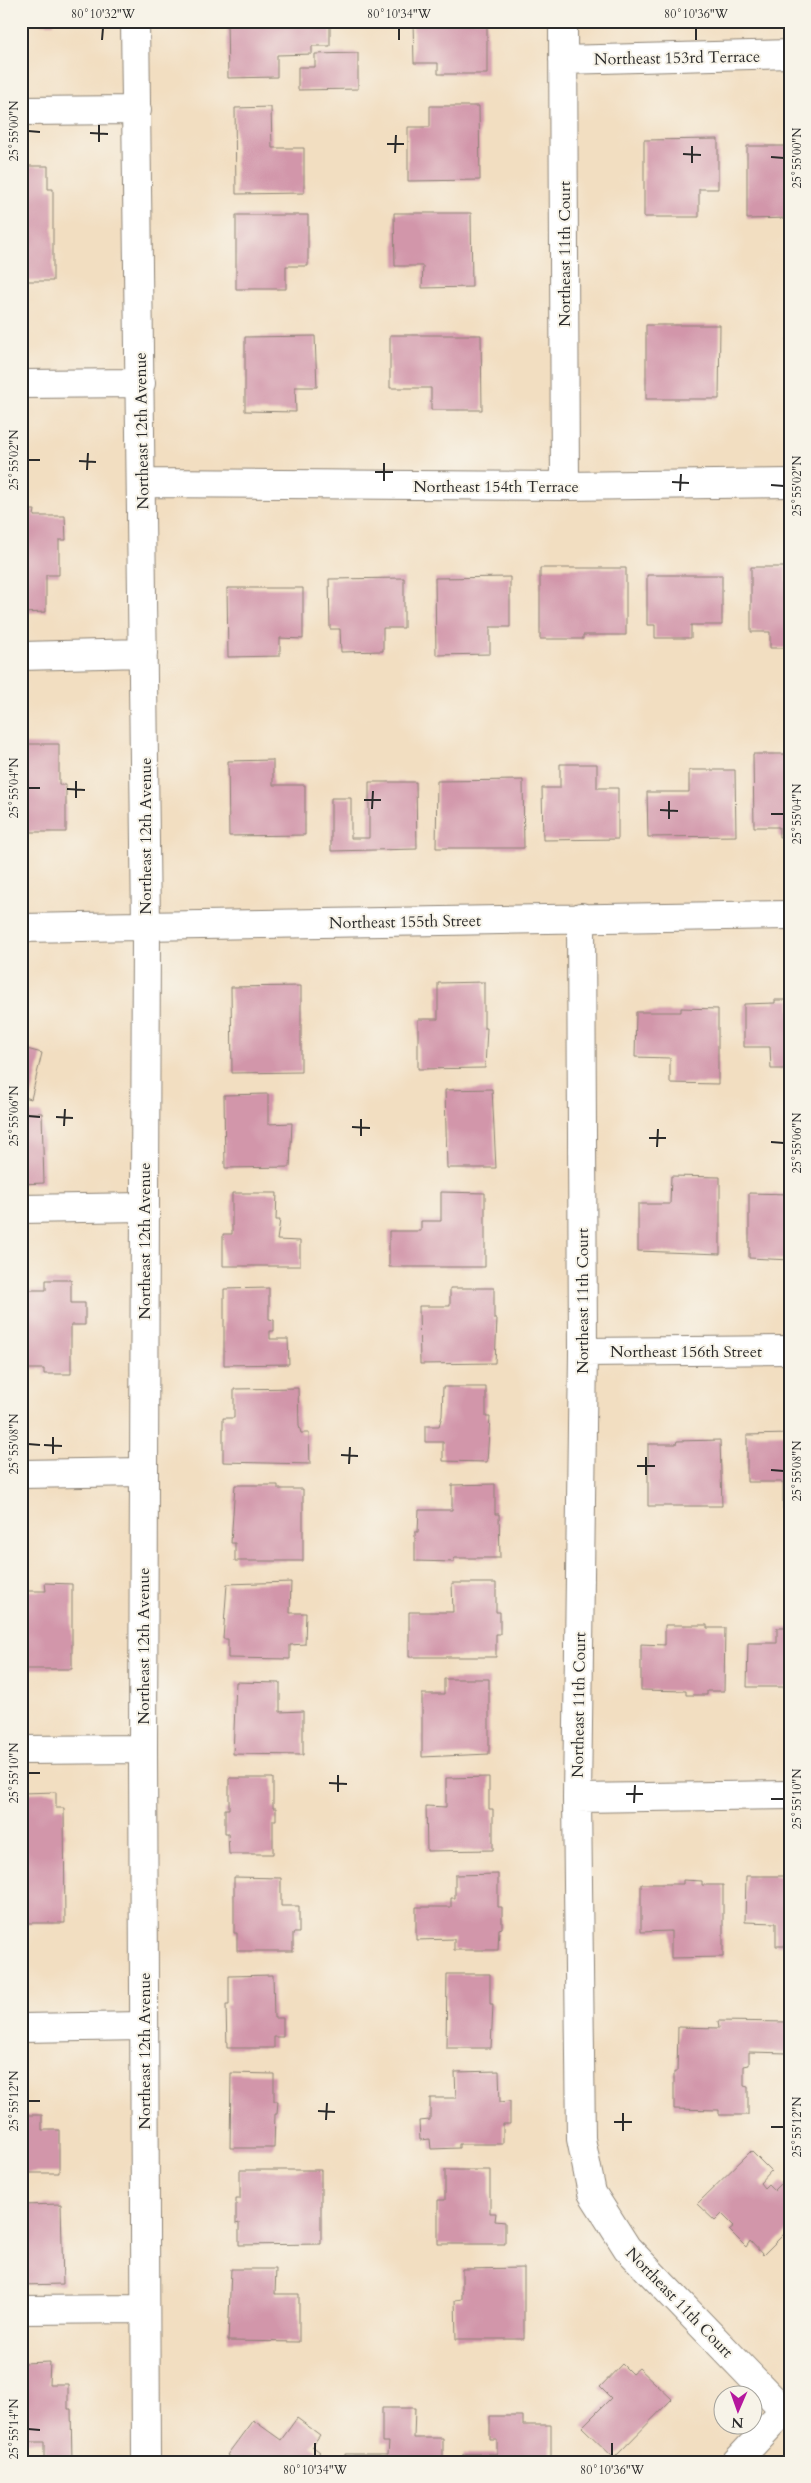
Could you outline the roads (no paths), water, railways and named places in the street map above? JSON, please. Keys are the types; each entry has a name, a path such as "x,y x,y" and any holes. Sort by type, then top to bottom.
{"street":[{"name":"Northeast 12th Avenue","path":"136,21 146,926 143,1472 146,2462"},
{"name":"Northeast 11th Court","path":"563,21 564,486"},
{"name":"Northeast 153rd Terrace","path":"563,60 790,54"},
{"path":"21,111 137,110"},
{"path":"21,384 141,383"},
{"name":"Northeast 154th Terrace","path":"142,483 564,486 790,483"},
{"path":"21,656 144,653"},
{"name":"Northeast 155th Street","path":"21,928 581,917 790,915"},
{"name":"Northeast 11th Court","path":"581,917 583,1352 577,1798 580,2139 592,2193 628,2248 787,2414"},
{"path":"21,1209 144,1208"},
{"name":"Northeast 156th Street","path":"583,1352 790,1350"},
{"path":"21,1474 143,1472"},
{"path":"21,1750 143,1749"},
{"path":"577,1798 790,1795"},
{"path":"21,2028 144,2026"},
{"path":"21,2310 146,2309"},
{"path":"736,2462 787,2414"}]}
